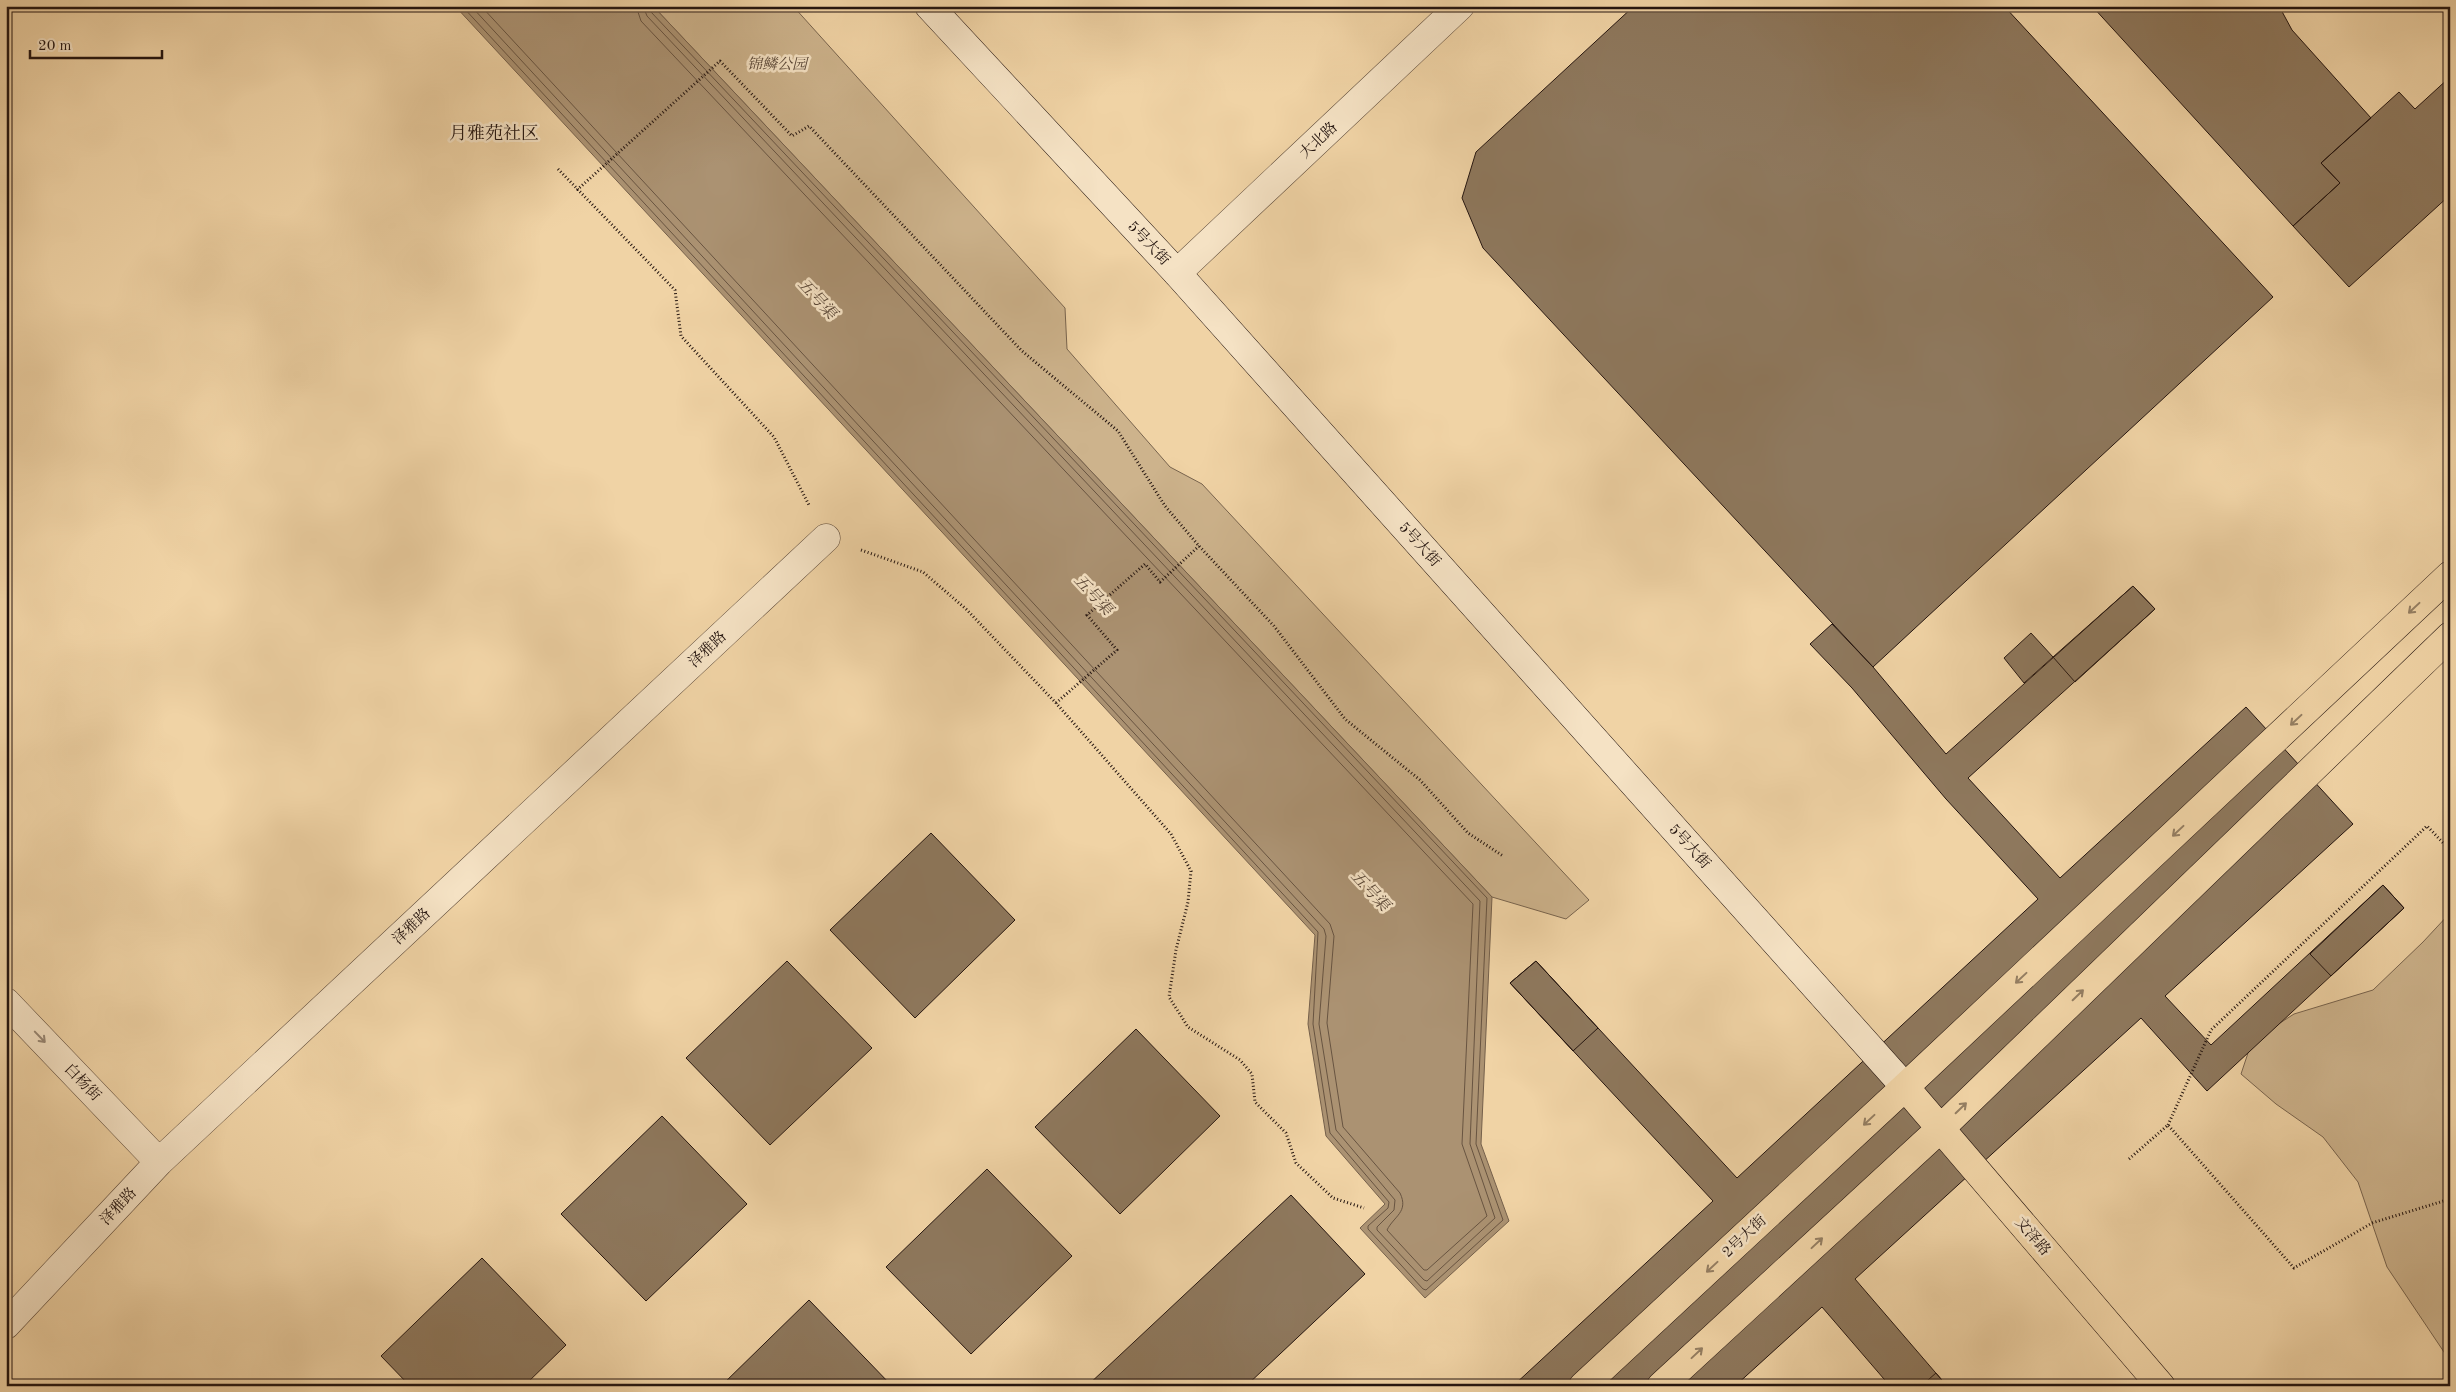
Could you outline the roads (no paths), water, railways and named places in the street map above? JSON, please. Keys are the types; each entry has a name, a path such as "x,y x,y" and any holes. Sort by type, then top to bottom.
{"main road":[{"name":"2号大街","path":"1584,1386 2450,575"},
{"path":"1661,1386 1940,1129 2450,636"},
{"name":"文泽路","path":"1905,1087 2161,1386"}],"street":[{"name":"5号大街","path":"929,6 1177,274 1905,1087"},
{"name":"大北路","path":"1177,274 1460,6"},
{"name":"泽雅路","path":"6,1325 159,1162 826,538"},
{"name":"白杨街","path":"6,1002 159,1162"}],"water":[{"name":"五号渠","path":"455,6 653,6 1492,897 1481,1144 1509,1221 1425,1298 1360,1228 1385,1204 1326,1136 1308,1024 1315,935"}],"district":[{"name":"月雅苑社区","path":"494,133"}],"park label":[{"name":"锦鳞公园","path":"777,64"}]}
